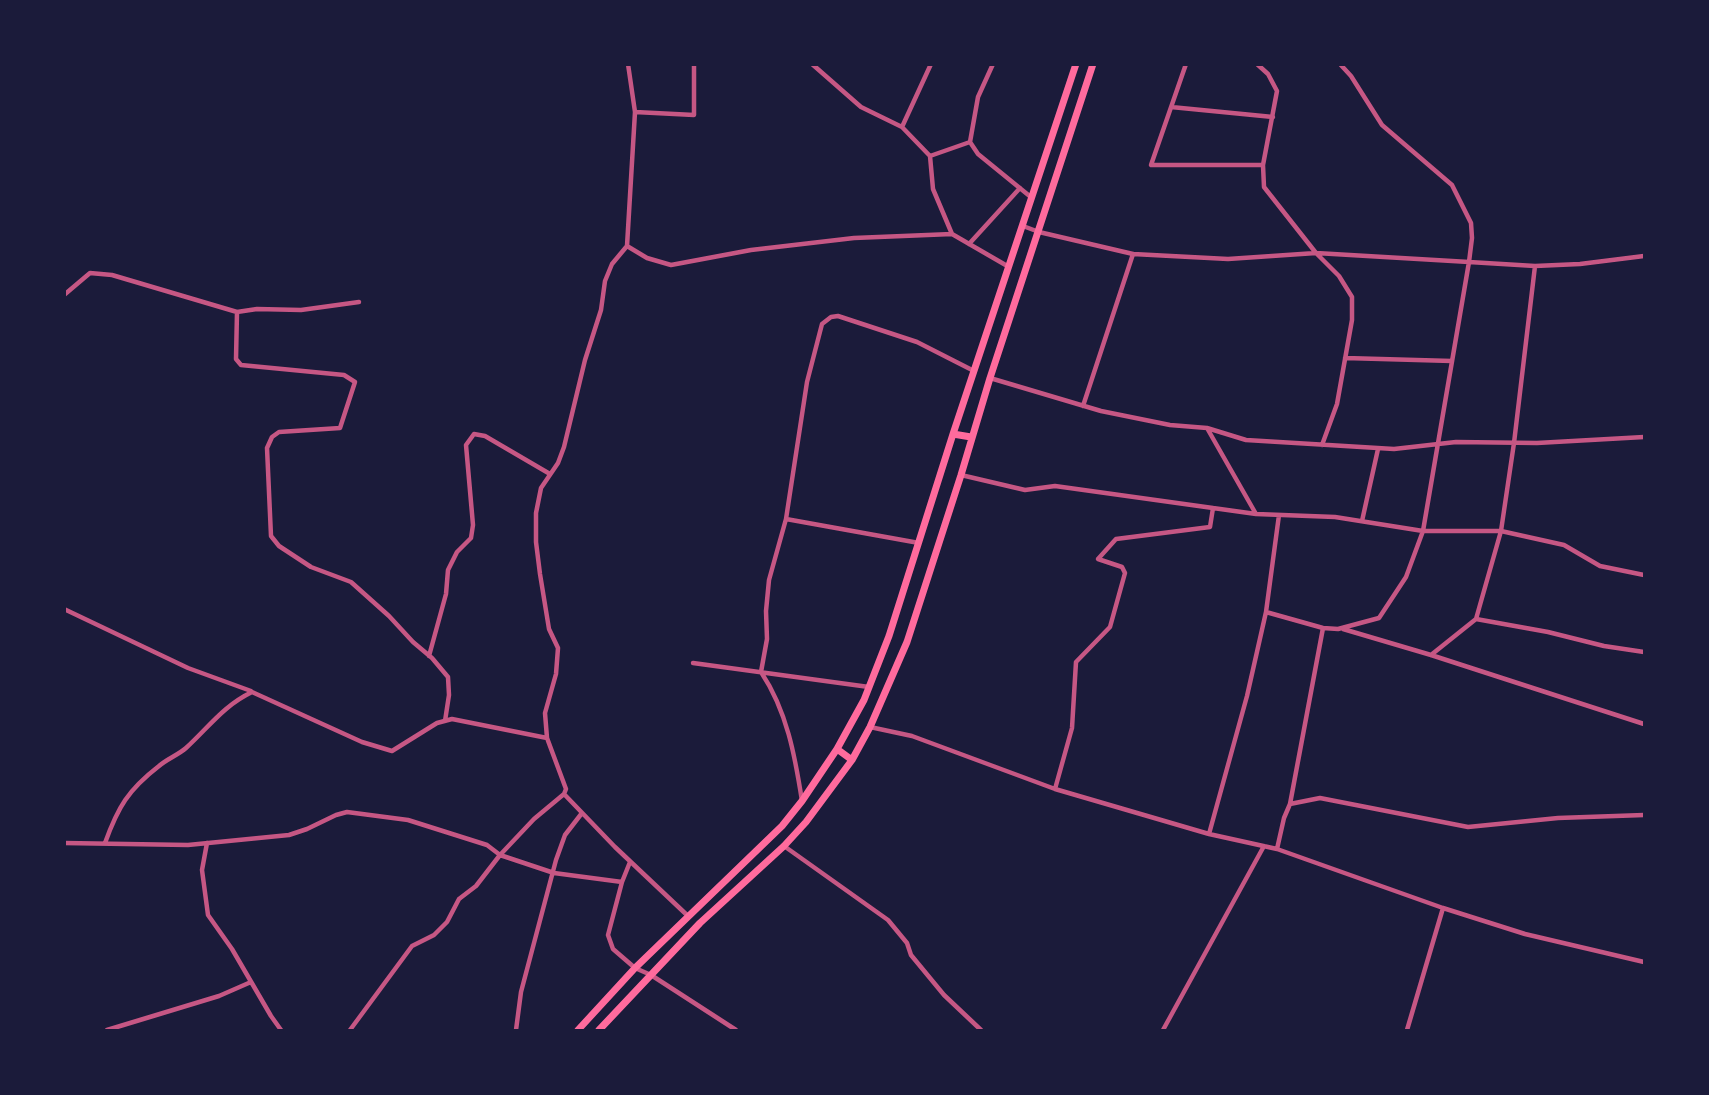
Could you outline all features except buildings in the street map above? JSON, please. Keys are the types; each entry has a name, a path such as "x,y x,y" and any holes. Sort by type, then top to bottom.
{"main road":[{"path":"578,1030 635,968 782,826 837,749 869,687 889,636 953,434 1076,64"},
{"path":"599,1030 700,923 784,846 806,822 852,760 870,727 907,642 971,437 1093,64"},
{"path":"953,434 971,437"},
{"path":"837,749 852,760"}],"street":[{"path":"350,1030 412,946 434,935 447,922 459,899 476,886 500,855 534,819 564,794 566,789 547,738 545,712 556,674 558,648 549,629 540,574 536,513 541,488 558,463 564,447 585,360 601,310 605,281 612,264 627,246 635,112 628,64"},
{"path":"635,112 694,115 694,64"},
{"path":"812,64 861,107 902,127 930,156 933,189 952,234"},
{"path":"902,127 931,64"},
{"path":"993,64 978,97 970,142 978,154 1032,198"},
{"path":"1186,64 1151,165 1263,165"},
{"path":"1257,64 1268,74 1276,91 1263,165 1264,188 1316,254 1339,276 1352,297 1352,320 1337,404 1322,445"},
{"path":"1266,612 1323,628 1341,628 1379,618 1406,577 1423,531 1469,262 1472,238 1470,223 1452,185 1382,126 1351,76 1340,64"},
{"path":"1171,106 1273,117"},
{"path":"930,156 970,142"},
{"path":"969,244 1020,188"},
{"path":"1023,226 1039,232 1133,254 1228,259 1316,254 1535,267 1644,256"},
{"path":"627,246 647,258 670,265 751,250 854,238 952,234 1009,267"},
{"path":"1083,406 1133,254"},
{"path":"1431,655 1476,619 1501,531 1535,267"},
{"path":"64,295 90,273 112,275 237,312 257,309 301,310 359,302"},
{"path":"237,312 236,359 241,365 344,375 355,382 340,429 279,432 272,437 267,448 271,536 279,546 311,567 351,582 429,656 448,677 449,695 445,721"},
{"path":"802,801 786,723 773,691 761,672 767,639 766,611 769,580 786,519 807,382 822,324 831,317 838,316 917,342 974,372"},
{"path":"1345,358 1452,361"},
{"path":"990,378 1083,406 1170,425 1207,428 1246,440 1394,449 1438,444 1644,437"},
{"path":"1207,428 1256,514"},
{"path":"429,656 446,594 448,570 457,552 471,538 473,525 466,446 474,434 485,436 550,474"},
{"path":"1362,521 1378,448"},
{"path":"961,475 1025,490 1055,486 1256,514 1335,517 1423,531 1501,531 1564,545 1600,566 1644,575"},
{"path":"1055,789 1072,728 1076,662 1110,627 1125,573 1122,567 1098,559 1116,539 1210,527 1214,508"},
{"path":"1209,834 1247,696 1266,612 1279,514"},
{"path":"786,519 919,543"},
{"path":"64,609 188,668 252,692 362,742 392,751 437,723 452,719 547,738"},
{"path":"1476,619 1548,632 1604,646 1644,652"},
{"path":"1277,849 1284,818 1290,804 1323,628"},
{"path":"1341,628 1644,724"},
{"path":"693,663 869,687"},
{"path":"105,843 117,812 135,786 161,764 184,750 233,701 252,692"},
{"path":"870,727 912,736 1055,789 1209,834 1277,849 1443,908 1525,934 1644,962"},
{"path":"564,794 630,862 688,916"},
{"path":"1290,804 1320,798 1468,827 1558,818 1644,815"},
{"path":"64,843 188,845 289,835 307,829 336,814 347,812 408,820 487,845 500,855 554,873 622,882"},
{"path":"516,1030 521,992 556,860 564,835 582,813"},
{"path":"207,843 202,870 208,915 232,949 281,1030"},
{"path":"784,846 888,920 907,943 911,956 944,995 981,1030"},
{"path":"1163,1030 1264,846"},
{"path":"630,862 622,882 608,935 613,949 635,968 651,975 736,1030"},
{"path":"1407,1030 1443,908"},
{"path":"107,1030 219,996 251,982"}]}
